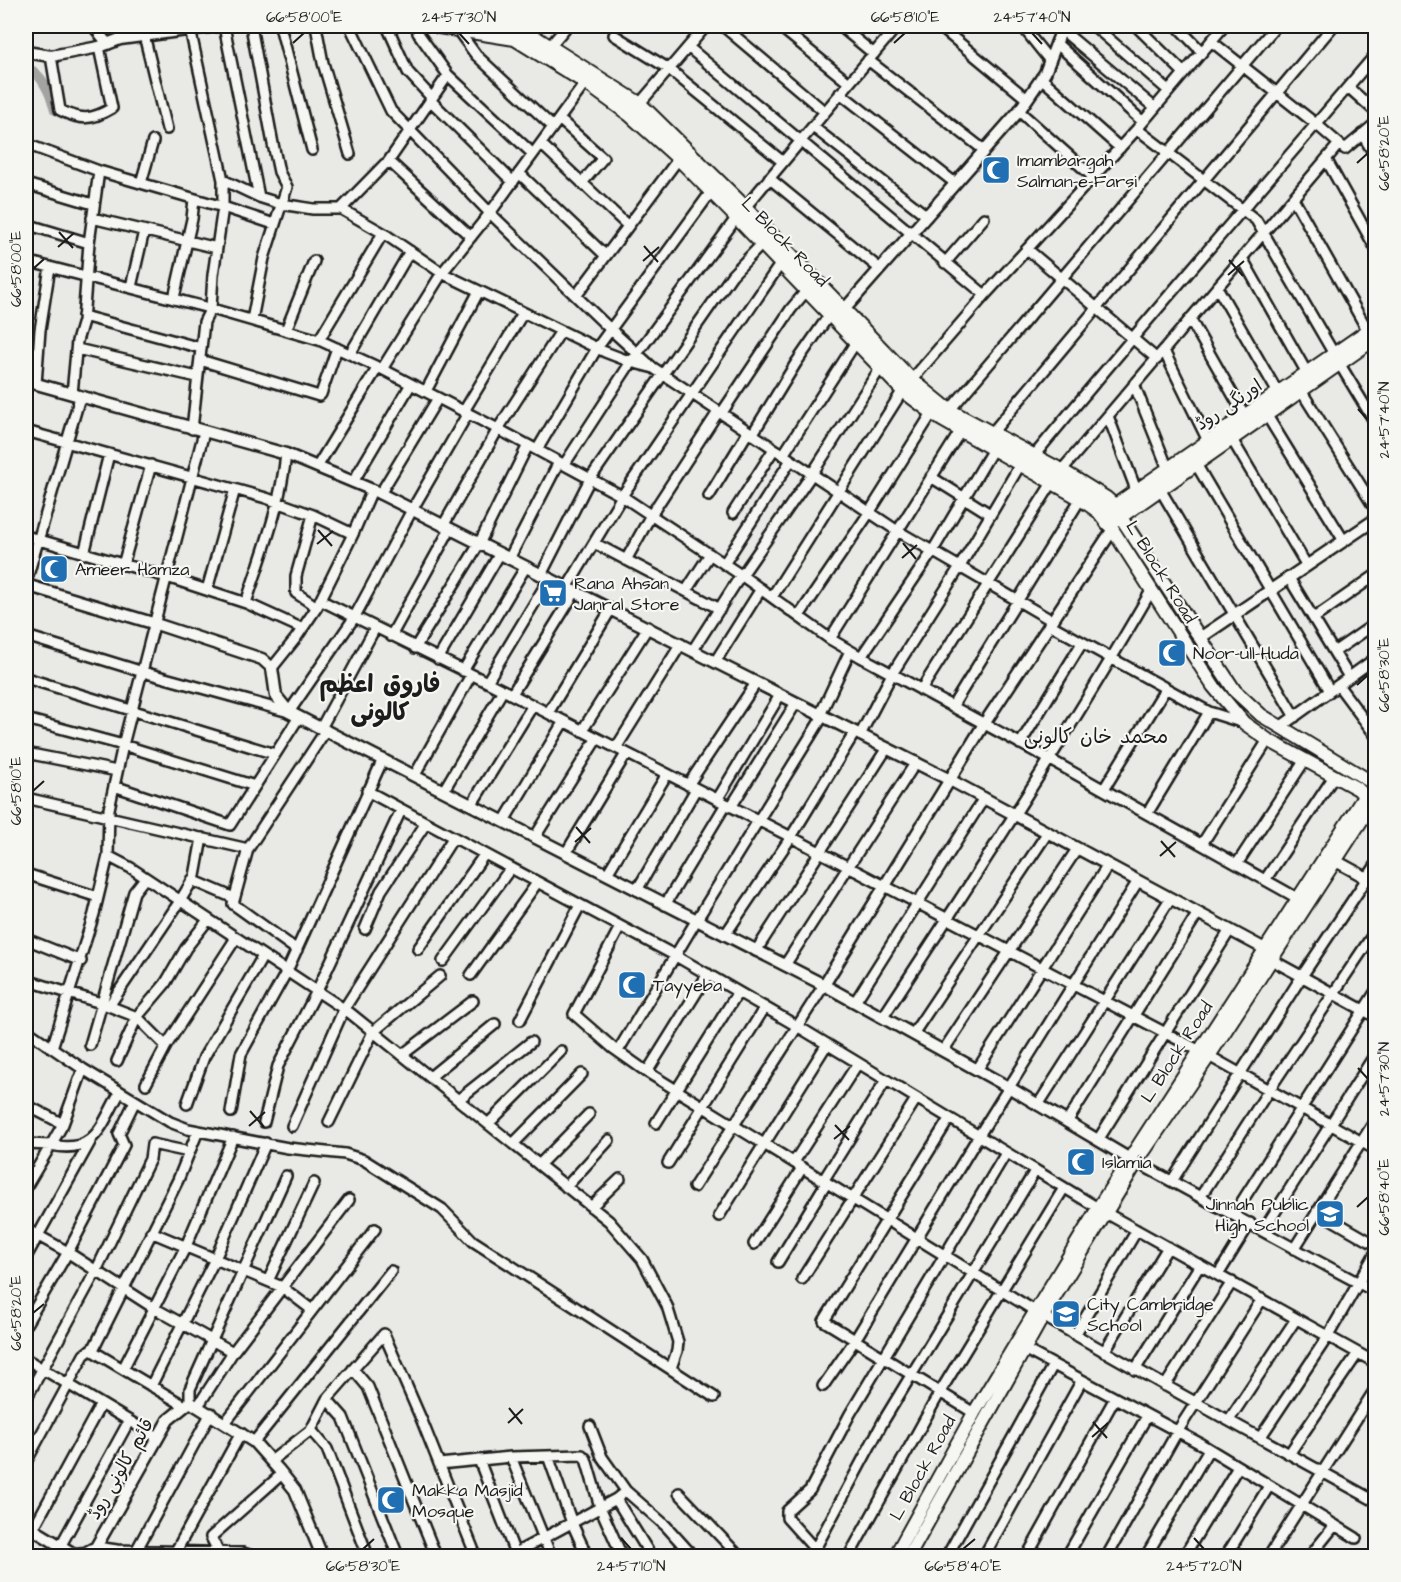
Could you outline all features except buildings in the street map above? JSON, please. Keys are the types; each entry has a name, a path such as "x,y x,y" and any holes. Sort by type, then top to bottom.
{"main road":[{"name":"L Block Road","path":"439,26 457,29 521,29 550,46 635,109 741,212 932,412 1112,518 1151,591 1212,686 1244,723 1268,740 1335,775 1362,793 1363,798 1299,899 1268,954"},
{"name":"L Block Road","path":"521,29 586,82 635,109 711,192 741,212 762,244 780,263 807,290 837,312 856,342 881,367 949,411 1061,471 1112,518 1200,638 1235,691 1261,715 1375,784"},
{"name":"اورنگی روڈ","path":"1112,518 1139,497 1168,469 1208,441 1229,434 1266,414 1337,359 1374,335"},
{"name":"اورنگی روڈ","path":"1139,497 1160,489 1196,464 1245,416 1278,393 1307,373 1337,359"},
{"name":"L Block Road","path":"906,1554 974,1413 1039,1314 1133,1160 1268,954 1376,798"},
{"name":"L Block Road","path":"906,1554 1024,1349 1039,1314"}],"street":[{"path":"51,56 60,110 73,117 96,118 112,108 104,45 93,26"},
{"path":"137,26 144,35 167,129"},
{"path":"26,52 51,56 104,45 120,39 209,26"},
{"path":"224,26 259,197"},
{"path":"251,26 279,172 287,185 264,258 252,320"},
{"path":"280,26 312,150"},
{"path":"316,26 327,80 350,153"},
{"path":"350,26 391,111 490,213 611,331 662,375 869,513 1083,643 1209,712 1244,723"},
{"path":"387,26 408,72 431,99 513,182"},
{"path":"417,26 418,33 448,75 533,154"},
{"path":"550,46 567,26"},
{"path":"635,109 706,26"},
{"path":"723,26 825,112"},
{"path":"779,26 849,83"},
{"path":"840,26 871,57 984,150"},
{"path":"438,659 561,463 631,362 741,212 896,26"},
{"path":"939,26 1027,99"},
{"path":"1022,26 1050,61"},
{"path":"1094,26 1169,91"},
{"path":"1136,26 1184,74"},
{"path":"1177,26 1202,52"},
{"path":"772,597 907,385 985,295 1120,148 1223,26"},
{"path":"949,411 1276,26"},
{"path":"991,434 1333,26"},
{"path":"709,496 796,363 837,312 880,269 1019,111 1041,78 1063,28 1155,108"},
{"path":"190,29 223,180 223,207 211,309 204,322 192,429"},
{"path":"457,29 476,55 556,123 603,158 582,183"},
{"path":"614,35 669,69 783,162"},
{"path":"1210,41 1345,149 1376,123"},
{"path":"1056,43 1168,153 1256,220 1376,424"},
{"path":"688,47 985,295"},
{"path":"1033,457 1131,339 1376,54"},
{"path":"341,209 388,162 448,75"},
{"path":"1041,78 1120,148"},
{"path":"317,467 442,273 490,213 586,82"},
{"path":"1348,87 1376,112"},
{"path":"840,93 955,183"},
{"path":"1019,111 1093,177"},
{"path":"813,127 927,216"},
{"path":"1362,134 1376,157"},
{"path":"141,183 153,141"},
{"path":"26,144 99,171 274,224"},
{"path":"541,144 628,226"},
{"path":"1061,471 1339,144"},
{"path":"576,296 679,158"},
{"path":"1326,159 1376,249"},
{"path":"388,162 471,237"},
{"path":"26,608 27,584 67,442 76,396 76,349 83,316 93,204 99,171"},
{"path":"519,173 606,256"},
{"path":"769,178 880,269"},
{"path":"223,180 259,197 281,204 341,209 383,233 442,273 597,348 631,362 652,367"},
{"path":"26,184 93,204"},
{"path":"415,648 479,544 532,447 597,348 711,192"},
{"path":"1293,198 1374,335"},
{"path":"174,298 192,219 194,199"},
{"path":"92,218 217,248"},
{"path":"945,263 984,218"},
{"path":"26,224 89,243"},
{"path":"131,287 144,231"},
{"path":"319,340 383,233"},
{"path":"487,682 545,577 590,479 732,275 762,244"},
{"path":"1027,249 1157,359"},
{"path":"350,354 410,251"},
{"path":"1242,258 1307,373"},
{"path":"26,261 174,298 319,340 426,391 622,496 850,651 1104,789 1299,899"},
{"path":"286,330 314,261"},
{"path":"444,790 571,590 594,543 622,496 780,263"},
{"path":"50,267 31,382 286,454 376,492 916,762 1230,930 1302,976 1376,1017"},
{"path":"1217,287 1278,393"},
{"path":"626,560 651,515 791,309 807,290"},
{"path":"426,391 479,291"},
{"path":"114,786 230,825 275,754 294,714 354,618 466,412 523,313"},
{"path":"83,316 201,348"},
{"path":"1190,319 1245,416"},
{"path":"391,636 498,429 561,331"},
{"path":"724,564 856,342"},
{"path":"200,360 319,396 337,348"},
{"path":"76,349 197,377"},
{"path":"1164,351 1208,441"},
{"path":"693,650 881,367"},
{"path":"352,482 411,384"},
{"path":"1134,384 1168,469"},
{"path":"1300,389 1376,510"},
{"path":"272,668 318,603 376,492 438,398"},
{"path":"799,616 869,513 932,412"},
{"path":"1266,414 1344,540"},
{"path":"1108,416 1139,497"},
{"path":"830,639 961,430"},
{"path":"26,431 279,502 353,534"},
{"path":"52,1048 81,961 98,897 108,856 109,816 117,771 204,432"},
{"path":"1229,434 1306,566"},
{"path":"733,513 774,449"},
{"path":"861,657 932,552 993,449"},
{"path":"84,554 109,454"},
{"path":"246,603 279,502 286,454"},
{"path":"1196,464 1271,590 1334,688 1376,736"},
{"path":"123,565 151,465"},
{"path":"725,935 857,733 1020,465"},
{"path":"931,477 990,514"},
{"path":"921,690 1052,483"},
{"path":"207,590 235,489"},
{"path":"1160,489 1295,717"},
{"path":"952,707 1081,498"},
{"path":"313,515 296,576 296,593 354,618 487,682 791,837 1204,1053 1376,1150"},
{"path":"694,1187 824,985 984,724 1050,622 1112,518"},
{"path":"1200,638 1376,519"},
{"path":"26,536 167,577 246,603 301,628"},
{"path":"594,543 720,609"},
{"path":"686,591 710,554"},
{"path":"415,775 467,673 525,568"},
{"path":"1314,618 1376,575"},
{"path":"1289,578 1349,677"},
{"path":"27,584 262,659 272,668 276,696 294,714"},
{"path":"715,662 761,589"},
{"path":"883,1017 1112,659 1151,591"},
{"path":"548,713 611,609"},
{"path":"1334,652 1376,623"},
{"path":"582,731 648,627"},
{"path":"297,950 233,904 234,898 248,849 324,729 375,628"},
{"path":"26,636 143,672 294,714 824,985 1010,1088 1133,1160 1376,1292"},
{"path":"1020,744 1083,643"},
{"path":"616,748 681,644"},
{"path":"618,1051 822,716 850,651"},
{"path":"1281,727 1375,660"},
{"path":"26,678 275,754"},
{"path":"637,890 692,787 756,682"},
{"path":"1104,789 1166,688"},
{"path":"717,800 780,695"},
{"path":"665,905 796,703"},
{"path":"472,804 533,705"},
{"path":"1147,814 1209,712"},
{"path":"26,719 123,745 255,786"},
{"path":"504,821 564,721"},
{"path":"535,837 597,738"},
{"path":"1202,844 1268,740"},
{"path":"756,951 887,748"},
{"path":"26,753 117,771"},
{"path":"566,853 626,754"},
{"path":"231,1112 241,1054 287,971 383,759"},
{"path":"1237,864 1305,760"},
{"path":"785,965 850,868 916,762"},
{"path":"607,874 667,774"},
{"path":"1265,880 1335,775"},
{"path":"1362,793 1375,784"},
{"path":"367,791 708,974 1102,1211 1376,1363"},
{"path":"26,798 248,849"},
{"path":"855,1002 984,798"},
{"path":"264,1122 278,1066 317,992 401,810"},
{"path":"365,929 381,891 426,823"},
{"path":"913,1034 1048,832"},
{"path":"105,1005 180,901 192,880 201,838"},
{"path":"292,1126 344,1009 453,838"},
{"path":"943,1051 1077,849"},
{"path":"418,949 484,855"},
{"path":"108,856 344,1009 609,1221 642,1259 667,1306 678,1342 671,1368"},
{"path":"1334,860 1371,881"},
{"path":"977,1070 1108,865"},
{"path":"1172,1181 1302,976 1371,881 1376,865"},
{"path":"443,961 510,868"},
{"path":"26,873 98,897"},
{"path":"90,1045 105,1005 134,892 145,878"},
{"path":"192,880 234,898"},
{"path":"823,1386 855,1340 978,1137 1138,881"},
{"path":"471,975 537,883"},
{"path":"1038,1105 1170,899"},
{"path":"520,1020 580,905"},
{"path":"1067,1122 1198,913"},
{"path":"117,1061 137,1017 165,984 186,948 208,920"},
{"path":"620,927 574,1011 574,1014 618,1051 646,1072 1039,1314 1135,1370 1196,1401 1373,1500"},
{"path":"1098,1140 1230,930"},
{"path":"1201,1196 1376,930"},
{"path":"146,1084 166,1046 236,938"},
{"path":"26,939 81,961"},
{"path":"187,1104 204,1056 263,956"},
{"path":"646,1072 708,974"},
{"path":"329,1122 373,1032 440,976"},
{"path":"26,980 137,1017 166,1046"},
{"path":"1234,1214 1376,991"},
{"path":"656,1123 738,992"},
{"path":"402,1055 473,1001"},
{"path":"668,1163 765,1007"},
{"path":"430,1077 495,1024"},
{"path":"26,1030 83,1069 170,1122 198,1131 345,1154 364,1160 442,1209 473,1241 714,1396"},
{"path":"458,1100 531,1042"},
{"path":"719,1216 827,1044"},
{"path":"488,1124 561,1051"},
{"path":"1263,1231 1376,1053"},
{"path":"754,1244 858,1063"},
{"path":"26,1187 63,1124 83,1069"},
{"path":"513,1144 582,1074"},
{"path":"778,1262 886,1080"},
{"path":"26,1257 120,1092"},
{"path":"802,1280 916,1099"},
{"path":"26,1324 68,1252 124,1145 119,1134 135,1101"},
{"path":"26,1105 63,1124"},
{"path":"539,1165 588,1114"},
{"path":"949,1119 824,1321 974,1413"},
{"path":"1294,1249 1376,1119"},
{"path":"26,1462 84,1355 95,1346 178,1180 198,1131"},
{"path":"123,1369 186,1246 233,1137"},
{"path":"566,1187 609,1140"},
{"path":"26,1144 77,1148 91,1141"},
{"path":"151,1386 215,1258 266,1143"},
{"path":"26,1399 96,1270 150,1159 152,1144 189,1152"},
{"path":"1006,1153 883,1357 810,1490 785,1514 818,1553 884,1420 1035,1171"},
{"path":"191,1404 190,1389 286,1176"},
{"path":"591,1207 620,1179"},
{"path":"268,1281 314,1183"},
{"path":"849,1557 940,1392 1064,1188"},
{"path":"191,1404 349,1200"},
{"path":"1317,1211 1376,1245"},
{"path":"1218,1275 1250,1223"},
{"path":"26,1229 68,1252 154,1308 233,1352"},
{"path":"225,1422 375,1229"},
{"path":"1075,1335 1137,1230"},
{"path":"152,1232 282,1287 312,1310"},
{"path":"1104,1352 1168,1247"},
{"path":"1260,1438 1328,1336 1376,1252"},
{"path":"1135,1370 1200,1265"},
{"path":"254,1442 391,1271"},
{"path":"1165,1386 1232,1282"},
{"path":"1107,1557 1177,1432 1262,1299"},
{"path":"1229,1420 1296,1319"},
{"path":"271,1461 311,1430 327,1399 384,1335 440,1464 476,1557"},
{"path":"1024,1349 1209,1449 1356,1538"},
{"path":"91,1350 151,1386 211,1413 254,1442 295,1490 322,1557"},
{"path":"1289,1454 1358,1353"},
{"path":"26,1359 158,1438"},
{"path":"946,1557 1053,1365"},
{"path":"353,1369 368,1387 436,1557"},
{"path":"984,1557 1082,1380"},
{"path":"1269,1557 1376,1388"},
{"path":"1027,1557 1115,1398"},
{"path":"327,1399 343,1417 398,1557"},
{"path":"26,1542 29,1527 101,1404"},
{"name":"قائم کالونی روڈ","path":"29,1527 58,1552 86,1555 96,1546 168,1420 191,1404"},
{"path":"136,1551 211,1413"},
{"path":"1067,1557 1147,1416"},
{"path":"58,1552 129,1421"},
{"path":"590,1426 602,1457 626,1491 666,1526 693,1557"},
{"path":"311,1430 327,1449 368,1557"},
{"path":"177,1554 241,1433"},
{"path":"1146,1557 1209,1449"},
{"path":"440,1464 582,1455 586,1458 600,1507 622,1557"},
{"path":"548,1456 587,1557"},
{"path":"511,1458 551,1557"},
{"path":"480,1460 514,1556 616,1499 626,1491"},
{"path":"1185,1557 1238,1467"},
{"path":"219,1554 211,1537 282,1474"},
{"path":"1242,1557 1228,1553 1269,1486"},
{"path":"679,1493 739,1557"},
{"path":"616,1499 651,1557"},
{"path":"1310,1557 1335,1525"},
{"path":"96,1546 117,1550 177,1554 243,1552 252,1557"}],"waterway":[{"path":"26,68 32,70 41,79 55,110"}],"place":[{"name":"Imambargah Salman-e-Farsi","path":"996,170"},
{"name":"Ameer Hamza","path":"54,569"},
{"name":"Rana Ahsan Janral Store","path":"553,593"},
{"name":"Noor-ull-Huda","path":"1172,653"},
{"name":"Tayyeba","path":"632,985"},
{"name":"Islamia","path":"1081,1162"},
{"name":"Jinnah Public High School","path":"1330,1214"},
{"name":"City Cambridge School","path":"1066,1314"},
{"name":"Makka Masjid Mosque","path":"391,1500"}],"district":[{"name":"فاروق اعظم کالونی","path":"380,699"},
{"name":"محمد خان کالونی","path":"1096,737"}]}
